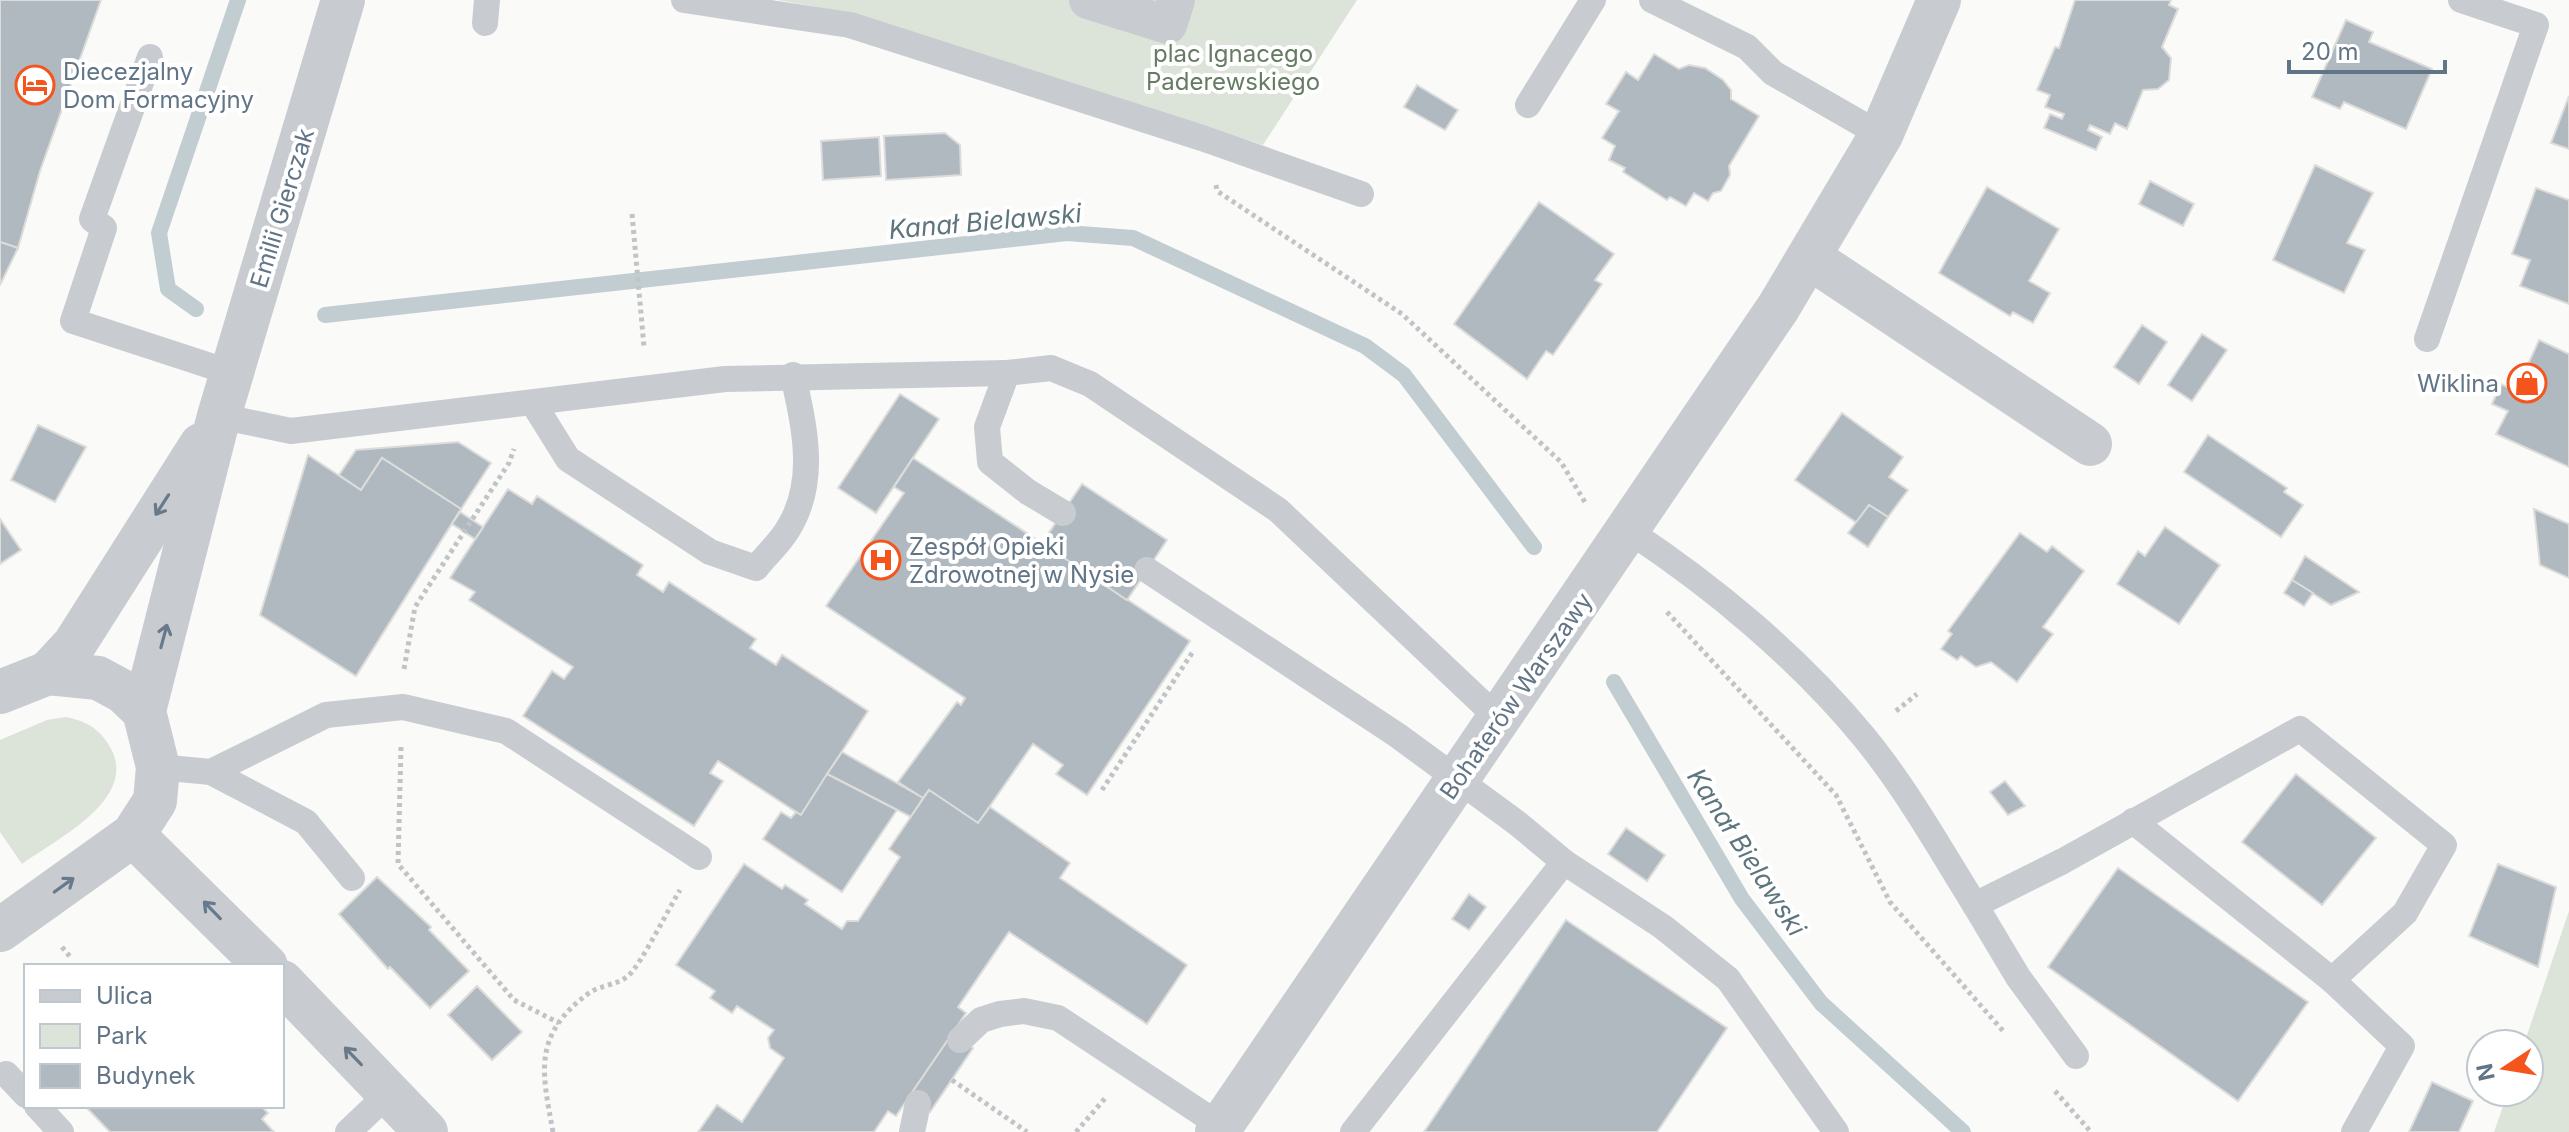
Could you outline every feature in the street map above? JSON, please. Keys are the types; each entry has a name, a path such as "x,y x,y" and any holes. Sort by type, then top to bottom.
{"street":[{"name":"Emilii Gierczak","path":"144,711 219,416 343,0"},
{"path":"1088,0 1168,25 1176,0"},
{"name":"Bohaterów Warszawy","path":"1219,1129 1629,531 1810,258 1881,135 1939,0"},
{"path":"1810,258 2090,444"},
{"name":"Emilii Gierczak","path":"48,673 74,645 219,416"},
{"path":"0,692 48,673 98,678 124,692 144,711 158,767 155,801 133,835 0,930"},
{"path":"133,835 264,964"},
{"path":"284,984 426,1132"}],"lane":[{"path":"684,0 850,25 1202,138 1361,194"},
{"path":"1528,105 1593,0"},
{"path":"1652,0 1747,47 1773,73 1881,135"},
{"path":"2427,339 2536,25 2461,0"},
{"path":"150,57 92,219 104,228 73,321 237,355"},
{"path":"219,416 291,431 725,379 793,375 1007,373 1051,368 1090,384 1278,510 1499,719"},
{"path":"1007,373 987,427 990,462 1028,492 1063,513"},
{"path":"533,403 568,459 710,552 756,568 789,528 808,471 806,434 793,375"},
{"path":"1629,531 1671,559 1784,653 1864,737 1934,837 2018,977 2076,1056"},
{"path":"1147,570 1459,780 1564,862 1663,927 1728,979 1836,1132"},
{"path":"211,772 326,715 403,707 506,731 699,857"},
{"path":"1975,905 2300,729 2444,845 2405,913 2332,980"},
{"path":"158,767 211,772 306,822 352,878"},
{"path":"2133,821 2332,980 2402,1046 2354,1132"},
{"path":"1353,1132 1564,862"},
{"path":"960,1040 981,1020 1000,1014 1024,1011 1058,1018 1219,1129"},
{"path":"6,1074 24,1093"},
{"path":"348,1132 389,1093"},
{"path":"912,1132 918,1103"},
{"path":"39,1108 61,1132"}],"path":[{"path":"1202,138 1217,191 1402,314 1561,462 1586,505"},
{"path":"632,214 644,345"},
{"path":"1660,605 1692,635 1836,795 1890,902 2011,1040"},
{"path":"1102,790 1217,616"},
{"path":"1115,752 1123,757"},
{"path":"553,1132 542,1071 549,1042 559,1023 590,993 628,976 699,857"},
{"path":"951,1080 1027,1132"},
{"path":"2051,1086 2091,1132"}],"green space":[{"name":"plac Ignacego Paderewskiego","path":"778,0 1357,0 1263,145 844,12"},
{"path":"66,717 92,727 102,735 116,766 114,784 90,816 22,864 0,832 0,740 47,720"},
{"path":"2569,911 2569,1132 2494,1132 2502,1108 2545,1108 2545,1028 2529,1028"}],"building":[{"name":"Diecezjalny Dom Formacyjny","path":"0,0 101,0 40,171 18,248 0,242"},
{"path":"2075,0 2171,0 2169,5 2178,9 2162,47 2171,58 2169,80 2158,89 2143,90 2127,129 2115,123 2110,134 2090,125 2088,130 2102,137 2096,150 2044,128 2050,114 2062,119 2064,114 2045,107 2050,95 2037,90 2055,47 2059,48"},
{"path":"2346,20 2373,32 2369,42 2432,69 2406,129 2344,102 2340,109 2312,97"},
{"path":"1654,54 1679,69 1689,65 1705,68 1723,80 1731,90 1731,99 1759,116 1729,166 1730,175 1721,191 1713,193 1708,201 1694,193 1686,206 1670,197 1667,200 1623,172 1625,168 1609,160 1615,146 1602,138 1619,111 1606,104 1626,72 1638,80"},
{"path":"1417,85 1458,110 1445,130 1404,107"},
{"path":"2569,96 2569,149 2551,143"},
{"path":"945,133 960,145 961,175 886,180 884,136"},
{"path":"879,137 881,176 823,180 821,141"},
{"path":"2315,165 2373,193 2347,243 2365,250 2344,293 2273,260"},
{"path":"2150,181 2194,204 2183,226 2139,204"},
{"path":"1987,187 2059,229 2029,281 2050,293 2033,323 2013,312 2010,316 1939,273"},
{"path":"2536,188 2569,200 2569,304 2520,286 2530,260 2512,254"},
{"path":"1539,202 1614,254 1595,280 1602,284 1553,355 1546,351 1527,379 1454,324"},
{"path":"0,242 18,248 0,285"},
{"path":"2142,325 2167,342 2139,384 2114,367"},
{"path":"2202,334 2227,350 2192,401 2168,385"},
{"path":"2539,340 2569,354 2569,467 2496,434 2508,411 2492,404 2501,384 2516,391"},
{"path":"900,394 939,419 876,513 838,488"},
{"path":"1842,413 1903,457 1889,477 1908,490 1888,517 1869,505 1857,523 1795,480"},
{"path":"38,425 86,447 55,502 11,480"},
{"path":"2208,435 2287,488 2284,492 2303,505 2281,537 2184,472"},
{"path":"458,442 491,463 461,509 382,458 361,490 339,475 356,450"},
{"path":"308,455 361,490 382,458 461,509 356,676 260,615"},
{"path":"913,458 1190,641 1087,795 1056,774 1063,765 1033,744 978,823 929,790 923,798 898,782 957,702 961,705 965,698 826,606 904,493 894,487"},
{"path":"1082,484 1167,540 1127,600 1042,543"},
{"path":"508,489 532,504 537,496 643,565 637,575 663,592 669,582 756,639 750,648 776,665 782,655 868,711 801,815 718,761 710,773 723,781 694,826 523,716 552,671 564,679 573,667 469,600 475,592 450,578"},
{"path":"1869,505 1888,517 1868,547 1848,533"},
{"path":"2534,509 2569,524 2569,578 2540,565"},
{"path":"460,512 483,527 475,539 452,524"},
{"path":"0,519 21,550 0,564"},
{"path":"2165,527 2220,565 2179,624 2117,584 2138,551 2145,556"},
{"path":"2020,533 2047,552 2052,546 2084,571 2043,627 2053,634 2017,682 1991,662 1976,667 1961,656 1957,660 1941,649 1952,634 1948,631"},
{"path":"2305,556 2359,592 2331,605 2292,580"},
{"path":"2292,580 2313,593 2304,606 2284,593"},
{"path":"842,752 923,798 911,817 827,774"},
{"path":"827,774 897,810 842,892 763,839 781,812 791,818 796,812 801,815"},
{"path":"2296,774 2376,838 2322,905 2242,842"},
{"path":"2005,781 2025,806 2008,815 1990,792"},
{"path":"929,790 978,823 990,807 1070,863 1060,878 1187,965 1147,1024 1009,932 958,1007 966,1013 952,1034 896,1116 888,1111 874,1132 698,1132 717,1105 742,1122 784,1058 770,1048 768,1038 774,1030 737,1006 732,1013 710,998 715,991 676,965 744,864 782,889 785,885 808,900 805,904 842,929 847,921 858,921 900,857 889,849"},
{"path":"1626,828 1665,855 1647,881 1608,854"},
{"path":"2498,864 2556,887 2538,967 2469,936"},
{"path":"2118,868 2308,1002 2238,1101 2048,967"},
{"path":"377,877 431,927 429,930 469,971 430,1008 390,967 388,969 339,914"},
{"path":"1469,894 1486,907 1469,930 1452,919"},
{"path":"1566,920 1727,1028 1657,1132 1424,1132"},
{"path":"477,986 522,1032 492,1060 448,1015"},
{"path":"952,1034 973,1048 930,1112 909,1097"},
{"path":"2432,1082 2465,1097 2465,1108 2470,1108 2459,1132 2409,1132"},
{"path":"87,1108 263,1108 268,1113 262,1119 274,1132 110,1132"}],"waterway":[{"name":"Kanał Bielawski","path":"196,309 168,289 159,233 238,0"},
{"name":"Kanał Bielawski","path":"325,315 1067,233 1133,238 1365,346 1404,375 1534,547"},
{"name":"Kanał Bielawski","path":"1614,682 1742,899 1821,1003 1963,1132"}],"place":[{"name":"Diecezjalny Dom Formacyjny","path":"35,85"},
{"name":"Wiklina","path":"2527,383"},
{"name":"Zespół Opieki Zdrowotnej w Nysie","path":"881,560"}]}
